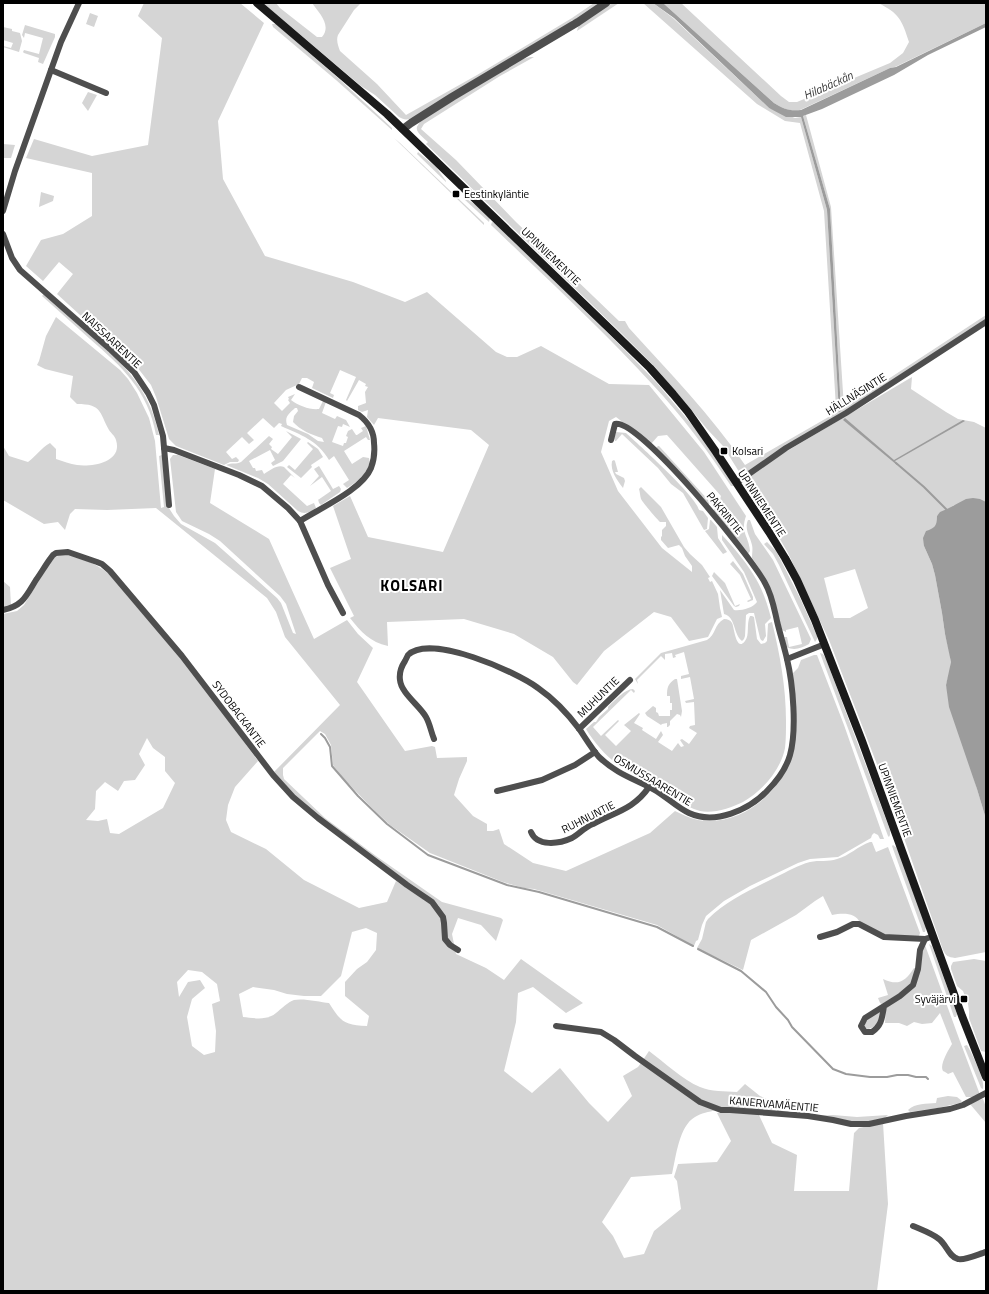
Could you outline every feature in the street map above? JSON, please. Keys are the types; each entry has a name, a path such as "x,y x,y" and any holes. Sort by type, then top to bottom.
{"main road":[{"name":"UPINNIEMENTIE","path":"257,3 340,73 403,129 650,368 688,412 770,532 801,589 825,644 986,1077"}],"street":[{"path":"403,129 411,122 578,22 606,3"},
{"path":"3,210 18,163 76,4"},
{"path":"51,70 106,93"},
{"name":"NAISSAARENTIE","path":"3,234 12,258 20,270 134,372 148,393 154,405 162,430 169,506"},
{"name":"HÄLLNÄSINTIE","path":"736,483 786,448 846,413 986,322"},
{"path":"299,387 359,415 366,420 371,430 375,449 371,469 355,487 300,521"},
{"name":"PAKRINTIE","path":"611,440 615,424 622,424 634,432 689,485 752,563 766,585 772,599 787,659"},
{"path":"164,448 174,450 239,475 262,486 288,508 300,521 328,585 343,613"},
{"name":"SYDOBACKANTIE","path":"3,610 11,609 28,596 50,559 56,553 68,552 102,564 110,571 182,656 273,775 293,796 318,818 432,902 443,917 445,939 450,945 458,950"},
{"path":"787,659 825,644"},
{"name":"OSMUSSAARENTIE","path":"434,739 427,718 400,683 400,673 408,654 418,650 443,650 468,655 521,676 538,688 567,713 595,752 619,773 649,787 688,813 701,817 721,816 750,805 773,785 783,771 791,748 793,713 792,688 787,659"},
{"name":"MUHUNTIE","path":"579,729 630,680"},
{"path":"497,791 512,786 527,784 556,774 575,765 595,752"},
{"name":"RUHNUNTIE","path":"531,832 533,837 545,843 566,840 590,825 627,808 638,800 649,787"},
{"path":"820,937 837,932 853,924 859,924 884,937 924,939 934,936"},
{"path":"884,1006 882,1020 879,1027 872,1032 865,1032 861,1026 865,1018 884,1006 900,996 913,985 918,969 920,950 924,939"},
{"name":"KANERVAMÄENTIE","path":"556,1026 601,1032 700,1102 721,1110 808,1116 851,1124 869,1124 963,1105 986,1093"},
{"path":"913,1226 944,1243 952,1256 958,1259 964,1260 986,1252"}],"shaded area":[{"path":"144,3 240,3 264,23 218,121 223,179 265,256 353,282 405,302 427,292 496,352 507,357 517,357 541,346 609,384 649,385 704,452 746,516 744,531 750,551 748,554 713,511 718,505 721,496 667,435 658,436 651,444 616,417 609,421 601,452 618,491 662,548 692,572 692,566 685,556 682,548 679,545 668,548 661,540 662,530 666,526 666,522 660,522 647,507 641,499 639,489 641,487 661,507 684,547 702,565 710,577 708,578 710,582 712,581 718,594 722,617 717,619 708,637 689,641 671,617 654,612 604,651 577,685 553,657 514,634 464,619 387,622 388,646 376,642 366,636 350,618 354,616 330,568 351,559 333,506 350,496 368,537 443,552 489,445 471,430 378,418 374,425 367,417 368,410 362,412 358,410 358,406 366,403 365,392 368,387 359,380 347,401 346,400 356,377 340,370 330,393 334,395 333,398 312,388 314,382 307,378 302,378 299,384 286,390 274,403 282,411 290,403 288,397 295,394 291,400 308,408 319,409 323,401 326,402 322,413 335,419 337,416 346,420 350,427 343,424 342,427 338,426 332,442 343,446 348,437 346,436 348,431 352,429 357,435 363,431 361,428 366,426 370,440 366,437 344,451 352,464 363,457 369,458 368,467 355,483 347,488 343,484 349,480 334,456 329,460 314,443 308,439 281,426 282,424 279,423 274,428 263,418 247,433 254,440 249,444 242,437 226,452 232,459 236,457 239,460 238,462 230,462 224,465 176,446 169,439 151,385 137,367 57,294 73,274 59,262 43,281 26,266 41,240 63,234 92,216 92,173 26,158 34,139 92,156 148,145 162,38 138,16","holes":["295,408 297,408 298,411 294,416 293,422 306,432 322,438 324,442 318,441 308,434 287,425 286,419 288,415"]},
{"path":"263,3 276,3 280,8 317,37 322,37 325,33 325,24 321,15 312,3 361,3 354,10 337,37 340,51 377,84 406,115 477,75 572,18 594,3 601,3 576,20 572,20 569,24 413,118 402,119"},
{"path":"612,3 619,3 577,31 580,25"},
{"path":"643,3 653,3 673,18 769,108 795,118 801,117 827,210 839,412 841,411 830,209 803,116 806,115 831,207 844,408 986,315 986,319 744,476 741,475 723,446 655,367 426,144 428,142 417,130 418,124 423,119 520,60 534,57 500,76 424,124 421,129 456,160 516,222 619,321 625,321 629,328 704,411 745,465 832,415 836,408 824,211 800,123 785,121 757,104"},
{"path":"653,3 663,3 774,103 789,110 801,110 890,68 896,67 986,23 986,27 928,55 894,75 822,109 803,116 830,209 841,411 839,412 827,210 801,117 786,117 769,108 674,18"},
{"path":"663,3 681,3 789,102 797,102 890,63 903,53 909,42 902,23 891,10 878,3 986,3 986,23 895,67 800,110 789,110 774,103"},
{"path":"90,13 98,16 94,27 86,24"},
{"path":"272,24 276,24 338,78 392,128 392,130 273,27"},
{"path":"25,25 55,34 43,64 38,62 39,58 23,52 24,50 39,54 43,38 25,33 24,38 22,35"},
{"path":"3,27 20,33 22,41 19,52 3,47 11,48 13,43 3,40"},
{"path":"88,92 97,95 88,111 82,103"},
{"path":"394,138 484,223 484,225"},
{"path":"3,144 15,145 11,158 3,158"},
{"path":"418,152 436,167 446,182 417,154"},
{"path":"41,192 54,196 53,201 39,207"},
{"path":"465,198 479,207 490,218 489,222 464,199"},
{"path":"492,222 495,223 657,383 703,438 735,486 731,486 694,434 634,364 491,225"},
{"path":"44,294 92,336 126,369 142,391 149,404 159,435 156,435 147,405 132,381 113,359 42,296"},
{"path":"56,317 120,370 128,379 137,393 149,418 155,441 161,508 164,507 159,456 162,455 167,505 174,516 181,524 215,543 277,598 281,603 293,633 296,634 286,604 280,596 220,541 182,521 176,512 170,459 173,455 178,455 215,469 210,503 269,539 314,639 347,620 358,634 373,648 357,682 405,751 432,746 435,747 437,758 467,757 467,761 454,795 473,816 487,824 487,831 499,829 504,844 533,863 566,871 650,833 675,811 698,820 714,821 729,818 744,812 757,804 769,794 779,781 787,768 792,753 793,673 798,668 801,660 817,655 844,725 884,839 880,839 878,835 874,833 871,838 838,857 810,859 798,863 750,886 724,901 706,916 698,940 694,946 657,925 534,889 524,888 503,882 430,853 390,825 343,778 333,765 331,745 325,734 320,731 283,768 283,775 284,779 325,818 442,902 501,918 503,920 496,941 481,925 458,918 452,934 456,954 486,968 504,980 521,959 583,1003 566,1013 533,987 518,993 516,1022 504,1071 532,1093 560,1068 589,1103 608,1122 632,1096 623,1076 638,1067 641,1063 716,1110 697,1116 685,1127 679,1142 672,1174 631,1177 602,1222 613,1236 624,1258 644,1254 654,1231 681,1209 677,1181 674,1177 678,1164 717,1162 731,1141 717,1113 758,1113 772,1143 797,1155 794,1191 849,1191 854,1133 859,1128 883,1123 888,1204 877,1291 3,1291 3,614 17,611 24,605 53,558 61,555 67,555 80,558 99,567 109,574 183,661 258,761 235,787 228,805 226,820 231,832 266,849 304,880 359,908 387,902 396,881 436,908 439,906 303,804 273,773 340,705 285,637 276,612 267,598 156,508 107,510 75,509 70,514 65,530 58,522 44,524 3,500 3,446 9,456 28,462 50,443 56,449 56,459 74,465 91,465 105,462 115,453 117,447 114,436 109,430 99,410 85,404 77,404 70,397 73,376 45,369 37,365 46,336","holes":["147,738 153,748 165,757 165,771 175,783 163,808 119,834 110,833 107,819 98,821 86,820 95,809 96,791 105,782 118,791 124,781 135,780 145,765 139,754","366,928 377,933 376,950 367,962 357,969 345,982 345,996 369,1016 367,1026 353,1025 344,1021 329,1003 307,1000 294,1000 272,1016 260,1018 243,1017 239,994 253,987 274,990 287,994 321,996 341,976 352,932","188,970 202,972 217,984 220,1001 212,1004 216,1031 215,1052 204,1055 192,1046 187,1017 192,999 205,988 200,980 188,982 179,997 177,982"]},
{"path":"912,377 911,389 958,419 974,422 986,428 986,502 954,505 937,516 936,527 932,529 924,546 935,575 950,654 950,671 946,685 986,819 986,952 955,958 945,954 943,950 890,798 829,640 788,553 748,484 755,472 777,457","holes":["855,569 868,608 850,618 834,618 824,578"]},
{"path":"845,418 894,460 963,420 965,421 895,461 898,464 897,465 843,420"},
{"path":"286,431 301,439 283,461 273,466 271,463 275,460 270,450 249,461 256,471 262,470 264,474 271,469 282,466 284,467 295,478 291,475 283,484 307,506 314,503 316,508 312,511 303,513 298,511 268,484 258,478 226,465 241,462 269,436 273,439 269,444 272,447 271,449 278,454 292,437"},
{"path":"616,432 626,433 678,483 696,503 699,510 703,511 708,518 707,529 704,530 683,493 671,484 658,468 622,434 615,441 614,438"},
{"path":"308,442 318,449 323,457 311,465 312,467 301,478 287,467 289,465 295,470 313,449 307,443"},
{"path":"658,446 710,502 709,504 656,448"},
{"path":"614,460 618,472 615,472 616,474 624,478 625,481 623,488 613,472 612,461"},
{"path":"319,466 333,489 339,486 341,489 340,492 321,505 318,500 331,491 322,477 310,486 319,476 314,469"},
{"path":"973,498 986,502 986,819 949,707 946,685 951,662 935,575 924,546 923,538 926,531 935,526 937,516 940,512 966,499"},
{"path":"710,520 717,527 718,538 727,552 723,554 705,531 709,529"},
{"path":"748,520 750,520 755,534 773,560 811,639 809,644 803,647 795,649 786,647 784,637 787,637 789,647 802,644 798,627 786,630 786,632 782,630 768,584 752,558 752,547 747,526"},
{"path":"722,535 749,568 765,599 771,618 765,624 766,636 763,641 760,638 754,613 749,613 746,615 745,636 742,641 737,634 731,618 724,614 720,590 734,610 747,609 757,602 744,572 722,540"},
{"path":"767,542 776,551 800,598 817,636 815,642 779,565 773,554 764,544"},
{"path":"733,561 743,574 753,600 747,601 751,599 740,575 730,564"},
{"path":"714,572 725,583 735,606 740,604 739,606 736,607 734,606 712,576"},
{"path":"3,581 10,587 11,607 3,609"},
{"path":"750,616 754,617 757,639 761,644 767,641 768,624 772,622 784,683 786,738 783,756 775,772 764,786 743,802 722,810 711,812 700,811 688,807 664,789 632,773 610,759 586,729 596,722 608,709 608,707 620,696 627,691 633,689 635,691 634,693 631,690 593,727 601,736 618,720 619,721 605,735 616,746 631,731 624,725 639,713 640,714 634,723 643,728 642,730 656,739 661,731 663,735 658,742 672,751 678,743 681,747 684,746 680,740 682,739 689,744 697,733 689,728 690,726 695,725 694,702 686,703 685,701 694,699 690,677 681,679 681,676 689,674 684,652 675,655 676,657 673,658 672,653 665,654 665,660 661,656 637,680 638,684 635,679 661,653 710,638 718,624 724,619 729,620 732,623 737,641 739,644 742,644 747,636"},
{"path":"820,653 823,654 826,659 890,830 889,837 888,836"},
{"path":"677,679 682,711 681,717 677,714 670,721 670,725 667,727 667,723 661,725 645,713 653,706 656,708 656,712 659,716 670,716 672,703 670,703 670,696 667,696 667,690 669,684"},
{"path":"872,842 876,852 888,847 920,933 919,936 889,937 860,923 858,919 852,915 832,915 823,896 796,915 751,940 743,970 697,948 702,939 708,919 723,906 740,895 801,865 810,862 841,858"},
{"path":"893,845 897,848 926,927 925,932 923,932 892,846"},
{"path":"929,944 932,946 957,1014 956,1017 954,1017"},
{"path":"925,945 979,1092 979,1094 973,1097 966,1097 953,1072 948,1074 943,1071 943,1061 952,1044 940,1013 932,1023 922,1024 914,1022 907,1026 899,1023 885,1023 886,1008 913,988 922,949"},
{"path":"974,959 986,961 986,1052 981,1051 969,1018 968,1004 963,991 957,986 951,969 953,962"},
{"path":"914,968 916,968 911,983 905,990 882,1004 880,1003 878,998 888,995 883,979 893,982 901,981 907,977"},
{"path":"880,1012 881,1014 876,1024 871,1028 866,1028 864,1025 867,1020"},
{"path":"967,1045 980,1073 983,1089 981,1088 964,1046"},
{"path":"649,1051 680,1075 704,1089 737,1092 745,1084 760,1096 784,1107 782,1112 723,1109 701,1101 643,1060"},
{"path":"948,1096 957,1097 962,1101 960,1103 938,1108 910,1112 908,1110 918,1105 936,1103 937,1098"},
{"path":"983,1099 986,1107 986,1123 970,1104"},
{"path":"833,1115 857,1117 888,1115 884,1119 855,1123 812,1116"}],"waterway":[{"path":"896,463 924,487 947,510"},
{"path":"321,734 330,747 332,766 358,796 387,824 428,855 507,885 539,892 657,927 693,946"},
{"path":"698,949 741,971 766,992 792,1027 833,1069 846,1074 870,1077 908,1075 926,1077 928,1079"}],"place":[{"name":"Eestinkyläntie","path":"456,194"},
{"name":"Kolsari","path":"724,451"},
{"name":"Syväjärvi","path":"964,999"}],"district":[{"name":"KOLSARI","path":"412,585"}],"water label":[{"name":"Hilabäckån","path":"828,85"}]}
